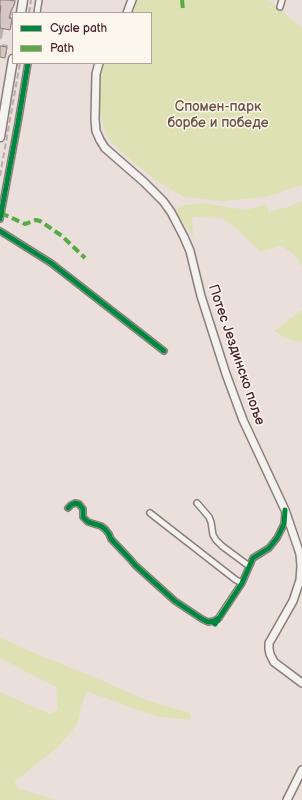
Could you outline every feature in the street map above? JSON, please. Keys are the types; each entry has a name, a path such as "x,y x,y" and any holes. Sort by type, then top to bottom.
{"main road":[{"path":"21,12 23,0"},
{"path":"128,12 132,0"},
{"path":"0,137 12,64"},
{"name":"Потес Јездинско поље","path":"99,64 96,74 96,131 105,148 155,192 177,221 190,252 203,303 226,374 243,420 285,510 300,554 300,580 293,601 272,638 269,649 274,662 302,683"},
{"path":"287,800 302,770"}],"street":[{"path":"37,12 39,0"},
{"path":"280,7 282,0"},
{"path":"0,219 28,64"},
{"path":"0,231 51,263 164,351"},
{"path":"68,508 75,503 80,504 83,509 83,517 88,522 106,529 110,540 175,601 208,622 219,618"},
{"path":"197,503 209,517 213,535 216,540 249,566"},
{"path":"215,624 242,583 253,558 269,548 278,538 284,524 285,510"},
{"path":"150,513 236,580 242,583"}],"green space":[{"name":"Спомен-парк борбе и победе","path":"137,0 267,0 302,28 302,185 266,197 222,201 184,197 158,182 126,156 107,137 99,111 101,75 105,64 152,64 152,12 132,12"},
{"path":"302,201 302,266 294,255 281,245 261,252 239,231 222,218 192,217 194,237 176,214 179,206 202,203 246,210 267,204 268,212 288,207"},
{"path":"302,310 302,342 290,340 274,331"},
{"path":"0,637 146,700 190,713 190,720 155,716 86,691 77,725 57,748 14,782 19,789 56,800 0,800 0,692 50,714 58,709 56,687 0,658"}],"building":[{"path":"0,0 15,1 9,18 12,19 10,30 0,28"},
{"path":"0,46 7,47 5,58 0,57"}],"railway":[{"path":"29,12 31,0"},
{"path":"0,176 20,64"}],"marked path":[{"path":"182,0 183,10"},
{"path":"1,213 25,224 36,220 40,221 62,236 85,258"}],"cycle path":[{"path":"0,219 28,64"},
{"path":"0,231 51,263 164,351"},
{"path":"68,508 75,503 79,504 83,509 83,517 88,522 101,526 105,529 111,539 135,565 175,601 208,622 219,618"},
{"path":"215,624 242,583 253,558 269,548 277,538 284,524 285,510"}]}
